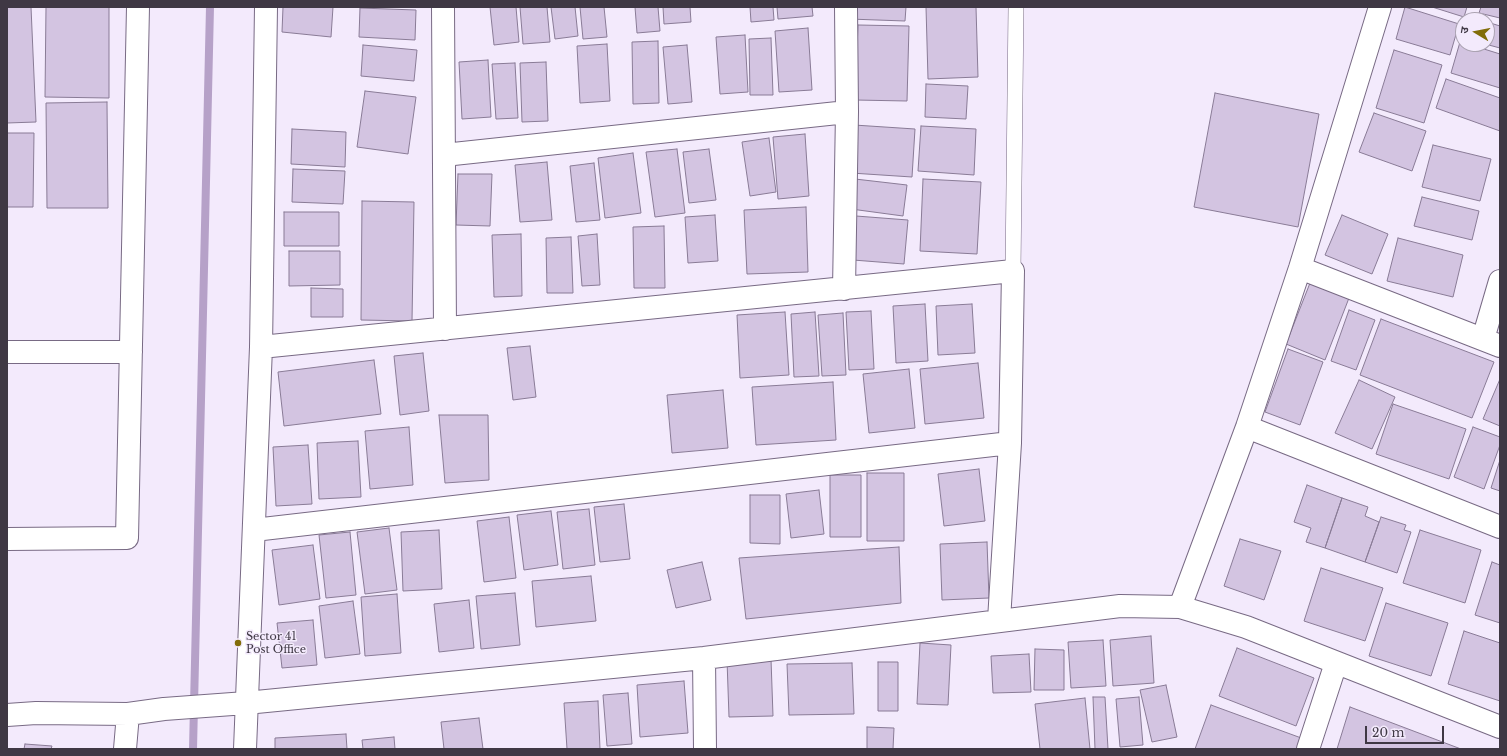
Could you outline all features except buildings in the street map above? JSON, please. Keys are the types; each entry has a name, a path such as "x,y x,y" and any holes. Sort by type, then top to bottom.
{"street":[{"path":"7,539 127,538 138,7"},
{"path":"245,749 261,347 266,7"},
{"path":"443,7 445,329"},
{"path":"844,289 847,112 846,7"},
{"path":"1180,607 1247,427 1300,268 1380,7"},
{"path":"444,155 847,112"},
{"path":"1300,268 1491,342 1500,281"},
{"path":"261,347 1012,271 1010,443 999,620"},
{"path":"7,352 131,352"},
{"path":"1247,427 1500,528"},
{"path":"254,530 1010,443"},
{"path":"7,715 36,713 128,714 164,709 246,704 704,658 1120,606 1180,607 1246,627 1500,727"},
{"path":"704,658 705,749"},
{"path":"1308,749 1336,663"},
{"path":"125,749 128,714"}],"lane":[{"path":"1012,271 1016,7"}],"waterway":[{"path":"193,749 210,7"}],"place":[{"name":"Sector 41 Post Office","path":"238,643"}]}
